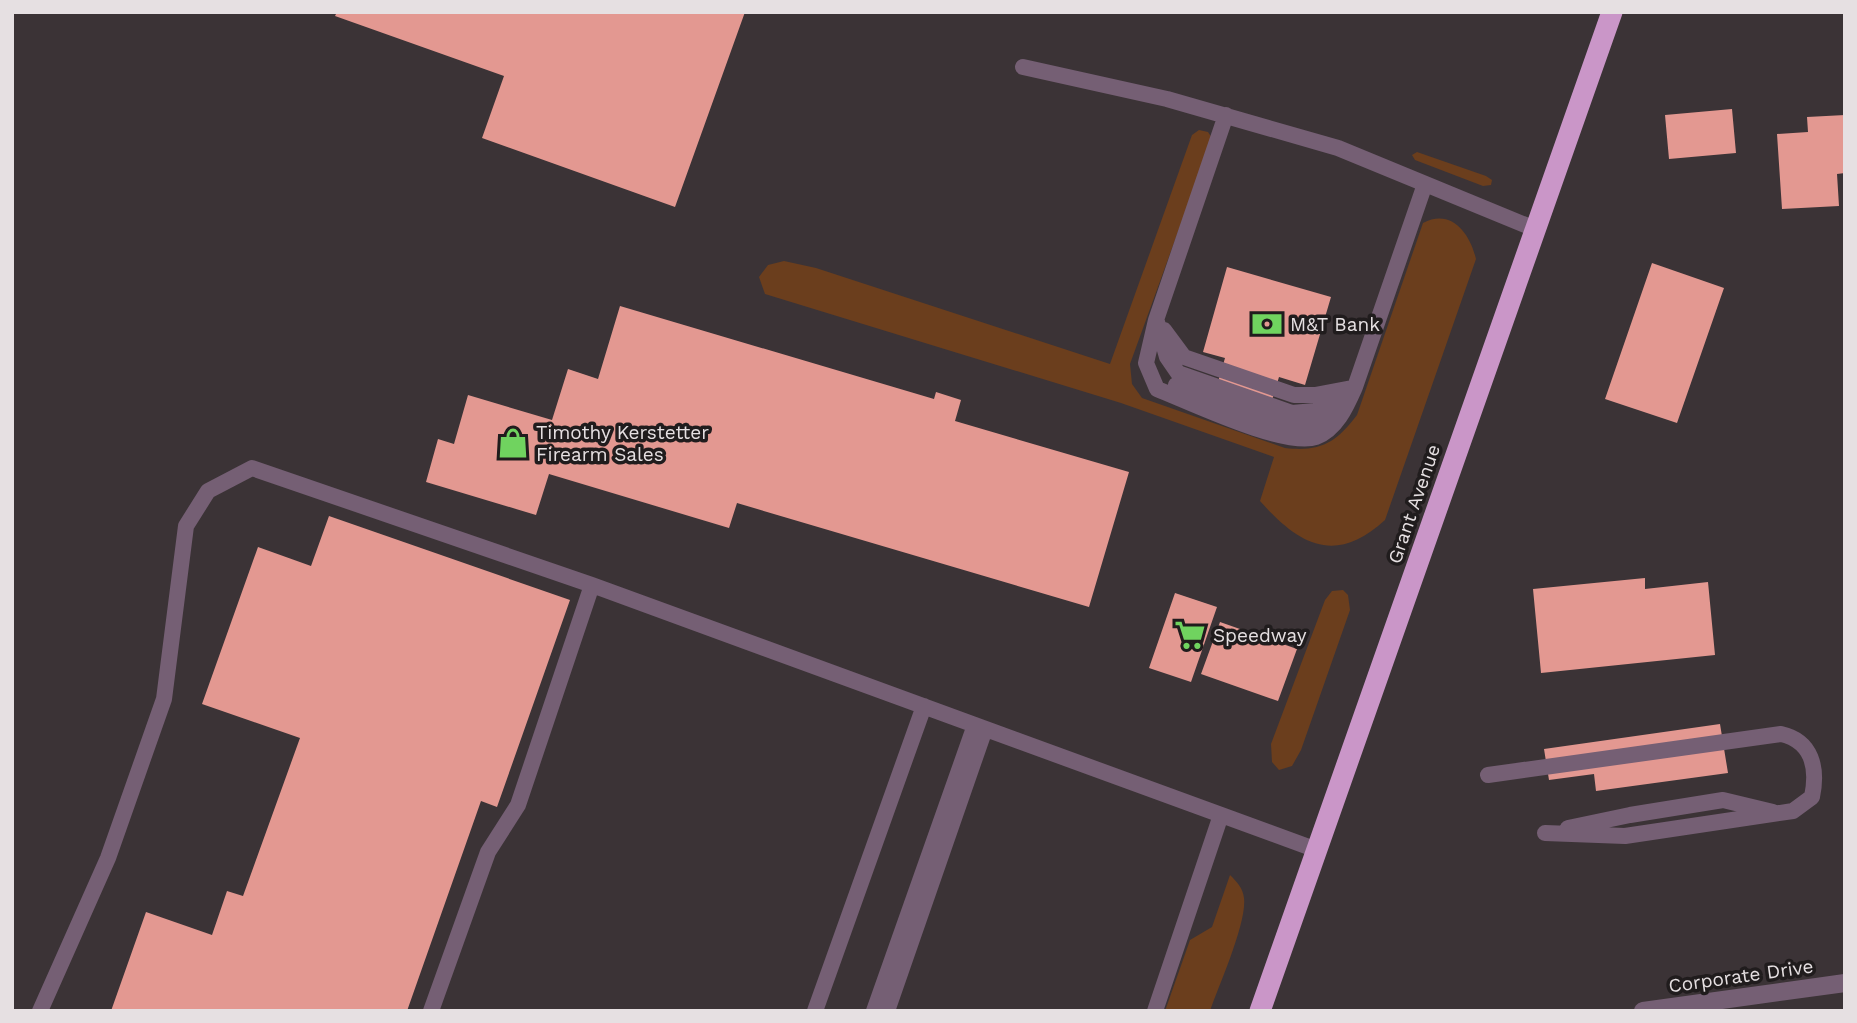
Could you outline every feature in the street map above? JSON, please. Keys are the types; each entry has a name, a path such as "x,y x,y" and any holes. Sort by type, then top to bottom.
{"highway":[{"name":"Grant Avenue","path":"1260,1011 1612,12"}],"street":[{"name":"Corporate Drive","path":"1643,1011 1845,983"}],"lane":[{"path":"1023,67 1226,116 1338,148 1535,229"},
{"path":"1226,116 1156,320 1146,363 1157,389 1287,439 1317,437 1341,417 1356,387 1425,184"},
{"path":"1156,320 1167,357 1178,373 1292,413 1315,411 1335,403 1356,387"},
{"path":"40,1011 108,858 164,699 186,526 208,491 252,468 592,585 1317,850"},
{"path":"431,1011 488,852 518,805 592,585"},
{"path":"814,1011 924,706"},
{"path":"874,1011 980,727"},
{"path":"887,1011 980,727"},
{"path":"1488,775 1781,734 1796,737 1810,751 1816,780 1812,797 1793,811 1625,836 1545,833"},
{"path":"1156,1011 1221,815"}],"shaded area":[{"path":"1199,130 1208,132 1212,138 1130,364 1132,384 1142,398 1285,448 1308,448 1326,444 1342,433 1357,415 1423,223 1433,219 1450,221 1464,232 1473,249 1476,259 1385,520 1367,534 1350,542 1334,546 1304,539 1275,517 1260,501 1274,457 1121,403 765,294 759,277 768,265 784,261 816,268 1110,364 1192,135"},
{"path":"1417,152 1486,176 1492,180 1491,185 1483,186 1415,160 1412,155"},
{"path":"1343,590 1348,595 1350,610 1301,750 1292,766 1279,770 1272,762 1271,744 1325,600 1332,591"},
{"path":"1230,875 1242,891 1244,909 1237,938 1210,1011 1165,1011 1190,940 1212,927"}],"building":[{"path":"337,12 745,12 675,207 482,138 504,76 335,16"},
{"path":"1732,109 1736,153 1669,159 1665,115"},
{"path":"1845,115 1845,173 1837,174 1839,206 1782,209 1777,134 1808,132 1807,117"},
{"path":"1652,263 1724,288 1677,423 1605,399"},
{"name":"M&T Bank","path":"1227,267 1331,297 1305,385 1279,377 1262,433 1208,417 1225,358 1203,352"},
{"path":"620,306 934,399 936,392 961,400 955,421 1129,472 1089,607 737,503 729,528 549,474 536,515 426,482 438,439 454,444 468,395 552,420 568,369 598,379"},
{"path":"329,516 570,600 497,807 481,801 407,1011 111,1011 146,912 212,935 227,891 243,896 300,738 202,704 258,547 311,566"},
{"path":"1645,578 1645,589 1708,582 1715,655 1541,673 1533,589"},
{"path":"1175,593 1217,607 1191,682 1149,668"},
{"path":"1220,622 1297,649 1278,701 1201,674"},
{"path":"1720,724 1728,773 1596,791 1594,774 1549,780 1544,749"}],"place":[{"name":"M&T Bank","path":"1267,324"},
{"name":"Timothy Kerstetter Firearm Sales","path":"513,443"},
{"name":"Speedway","path":"1190,635"}]}
